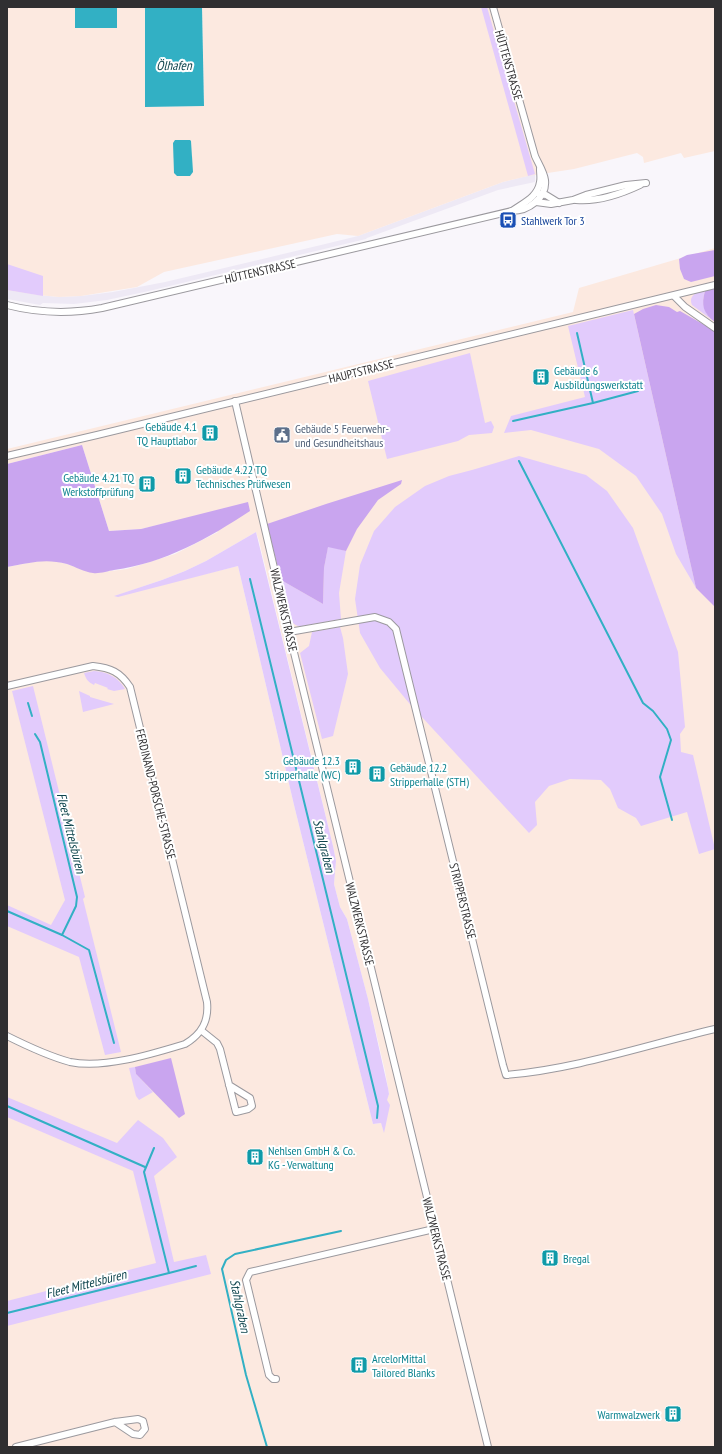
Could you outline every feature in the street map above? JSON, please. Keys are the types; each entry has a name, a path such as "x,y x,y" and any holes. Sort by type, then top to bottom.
{"street":[{"name":"HÜTTENSTRASSE","path":"7,305 38,311 87,311 512,211 519,211 528,207 536,202 542,194 545,182 535,156 493,7"},
{"name":"HÜTTENSTRASSE","path":"512,211 534,195 540,183 540,168"},
{"path":"536,202 551,204 573,200 588,201 628,192 646,183"},
{"path":"534,195 542,194 560,202"},
{"name":"HAUPTSTRASSE","path":"7,456 715,285"},
{"path":"674,296 686,307 715,328"},
{"name":"WALZWERKSTRASSE","path":"235,401 289,632 488,1447"},
{"name":"STRIPPERSTRASSE","path":"289,632 375,616 389,622 396,629 502,1065 506,1075 589,1061 715,1029"},
{"name":"FERDINAND-PORSCHE-STRASSE","path":"7,686 93,666 106,667 114,670 130,687 207,1002 207,1018 202,1030"},
{"path":"7,1036 43,1052 71,1062 109,1063 185,1044 193,1040 202,1030 217,1043 220,1049 229,1085 236,1112 248,1109 252,1106 250,1098 229,1085"},
{"path":"276,1379 273,1379 269,1375 246,1280 250,1272 434,1229"},
{"path":"16,1447 115,1422"}],"shaded area":[{"path":"7,7 145,7 145,107 204,106 202,7 715,7 715,151 684,158 681,153 644,163 643,157 637,153 574,169 528,176 503,182 358,236 337,234 164,272 137,287 81,296 59,297 7,290"},
{"path":"481,7 487,7 535,174 528,176"},
{"path":"535,174 535,182 498,190 366,239 149,291 107,300 74,304 43,303 40,305 7,299 7,290 59,297 81,296 113,292 165,282 358,236 503,182"},
{"path":"715,248 715,1447 7,1447 7,567 50,560 94,573 127,569 175,554 218,532 192,517 141,529 109,531 82,445 7,464 7,449 573,312 579,288","holes":["256,532 333,846 336,861 334,884 340,907 347,919 385,1071 389,1094 386,1100 384,1132 381,1123 373,1124 294,805 238,566 115,596 185,571 206,561"]},
{"path":"715,250 715,276 691,282 684,279 680,269 679,259 687,255"},
{"path":"7,264 43,276 43,296 7,290"},
{"path":"715,288 715,322 708,316 704,308 703,300 705,291"},
{"path":"700,291 705,291 703,299 704,307 712,320 692,305 692,296"},
{"path":"656,305 669,307 677,312 680,311 715,331 715,607 696,588 634,314 643,309"},
{"path":"633,310 696,588 676,554 662,514 636,476 599,449 531,430 504,433 511,416 585,397 568,326"},
{"path":"470,353 485,423 491,421 494,427 492,433 469,435 458,441 387,459 368,381"},
{"path":"82,445 109,531 141,529 248,502 250,511 219,531 186,548 151,562 133,567 95,573 86,572 59,562 44,561 7,567 7,464"},
{"path":"519,456 586,475 607,491 633,528 678,652 685,727 680,734 681,752 693,755 715,849 699,854 687,812 641,826 636,818 618,808 610,789 601,780 570,779 549,786 535,802 537,825 529,833 409,703 380,668 360,633 355,599 360,565 374,531 395,507 425,486 449,476"},
{"path":"402,480 401,484 378,500 357,529 346,551 328,547 324,568 323,604 281,580 267,524"},
{"path":"256,532 333,846 336,861 334,884 340,907 347,919 368,999 388,1088 389,1094 387,1100 390,1105 384,1133 381,1123 373,1124 294,805 238,566 118,597 114,596 185,571 206,561"},
{"path":"328,546 346,551 339,593 341,619 302,626 296,625 288,615 281,580 323,604 324,568"},
{"path":"340,627 348,674 333,736 322,739 300,653 309,646 312,632"},
{"path":"94,671 116,678 125,689 114,691 95,683 94,685 92,684 84,673"},
{"path":"33,686 85,897 83,899 121,1052 105,1055 79,957 7,926 7,905 51,925 65,900 12,691"},
{"path":"79,691 90,697 114,704 83,712"},
{"path":"171,1058 185,1114 179,1118 136,1074 135,1067"},
{"path":"135,1067 136,1074 153,1092 139,1100 136,1096 129,1068"},
{"path":"7,1097 117,1143 138,1120 163,1138 177,1157 154,1176 174,1262 206,1255 211,1274 7,1326 7,1301 156,1263 133,1171 7,1117"}],"water":[{"path":"75,7 117,7 117,28 75,28"},
{"name":"Ölhafen","path":"145,7 202,7 204,106 145,107"},
{"path":"175,140 191,141 193,172 190,176 177,176 174,173 173,143"}],"waterway":[{"path":"577,333 593,403"},
{"path":"513,421 638,391"},
{"path":"519,461 643,703 653,711 667,729 671,740 660,777 672,820"},
{"name":"Stahlgraben","path":"250,579 378,1106 377,1118"},
{"name":"Fleet Mittelsbüren","path":"28,703 32,716"},
{"name":"Fleet Mittelsbüren","path":"35,734 40,742 77,897 76,906 62,935"},
{"name":"Fleet Mittelsbüren","path":"7,911 62,935 89,950 114,1043"},
{"name":"Fleet Mittelsbüren","path":"7,1106 145,1167"},
{"name":"Fleet Mittelsbüren","path":"7,1313 169,1273 144,1172 154,1148"},
{"name":"Stahlgraben","path":"267,1447 246,1375 222,1269 226,1260 235,1254 341,1231"},
{"name":"Fleet Mittelsbüren","path":"169,1273 196,1266"}],"place":[{"name":"Stahlwerk Tor 3","path":"508,220"},
{"name":"Gebäude 6 Ausbildungswerkstatt","path":"541,377"},
{"name":"Gebäude 4.1 TQ Hauptlabor","path":"210,433"},
{"name":"Gebäude 5 Feuerwehr- und Gesundheitshaus","path":"282,435"},
{"name":"Gebäude 4.22 TQ Technisches Prüfwesen","path":"183,476"},
{"name":"Gebäude 4.21 TQ Werkstoffprüfung","path":"147,484"},
{"name":"Gebäude 12.3 Stripperhalle (WC)","path":"353,767"},
{"name":"Gebäude 12.2 Stripperhalle (STH)","path":"377,774"},
{"name":"Nehlsen GmbH & Co. KG - Verwaltung","path":"255,1157"},
{"name":"Bregal","path":"550,1258"},
{"name":"ArcelorMittal Tailored Blanks","path":"359,1365"},
{"name":"Warmwalzwerk","path":"673,1414"}]}
